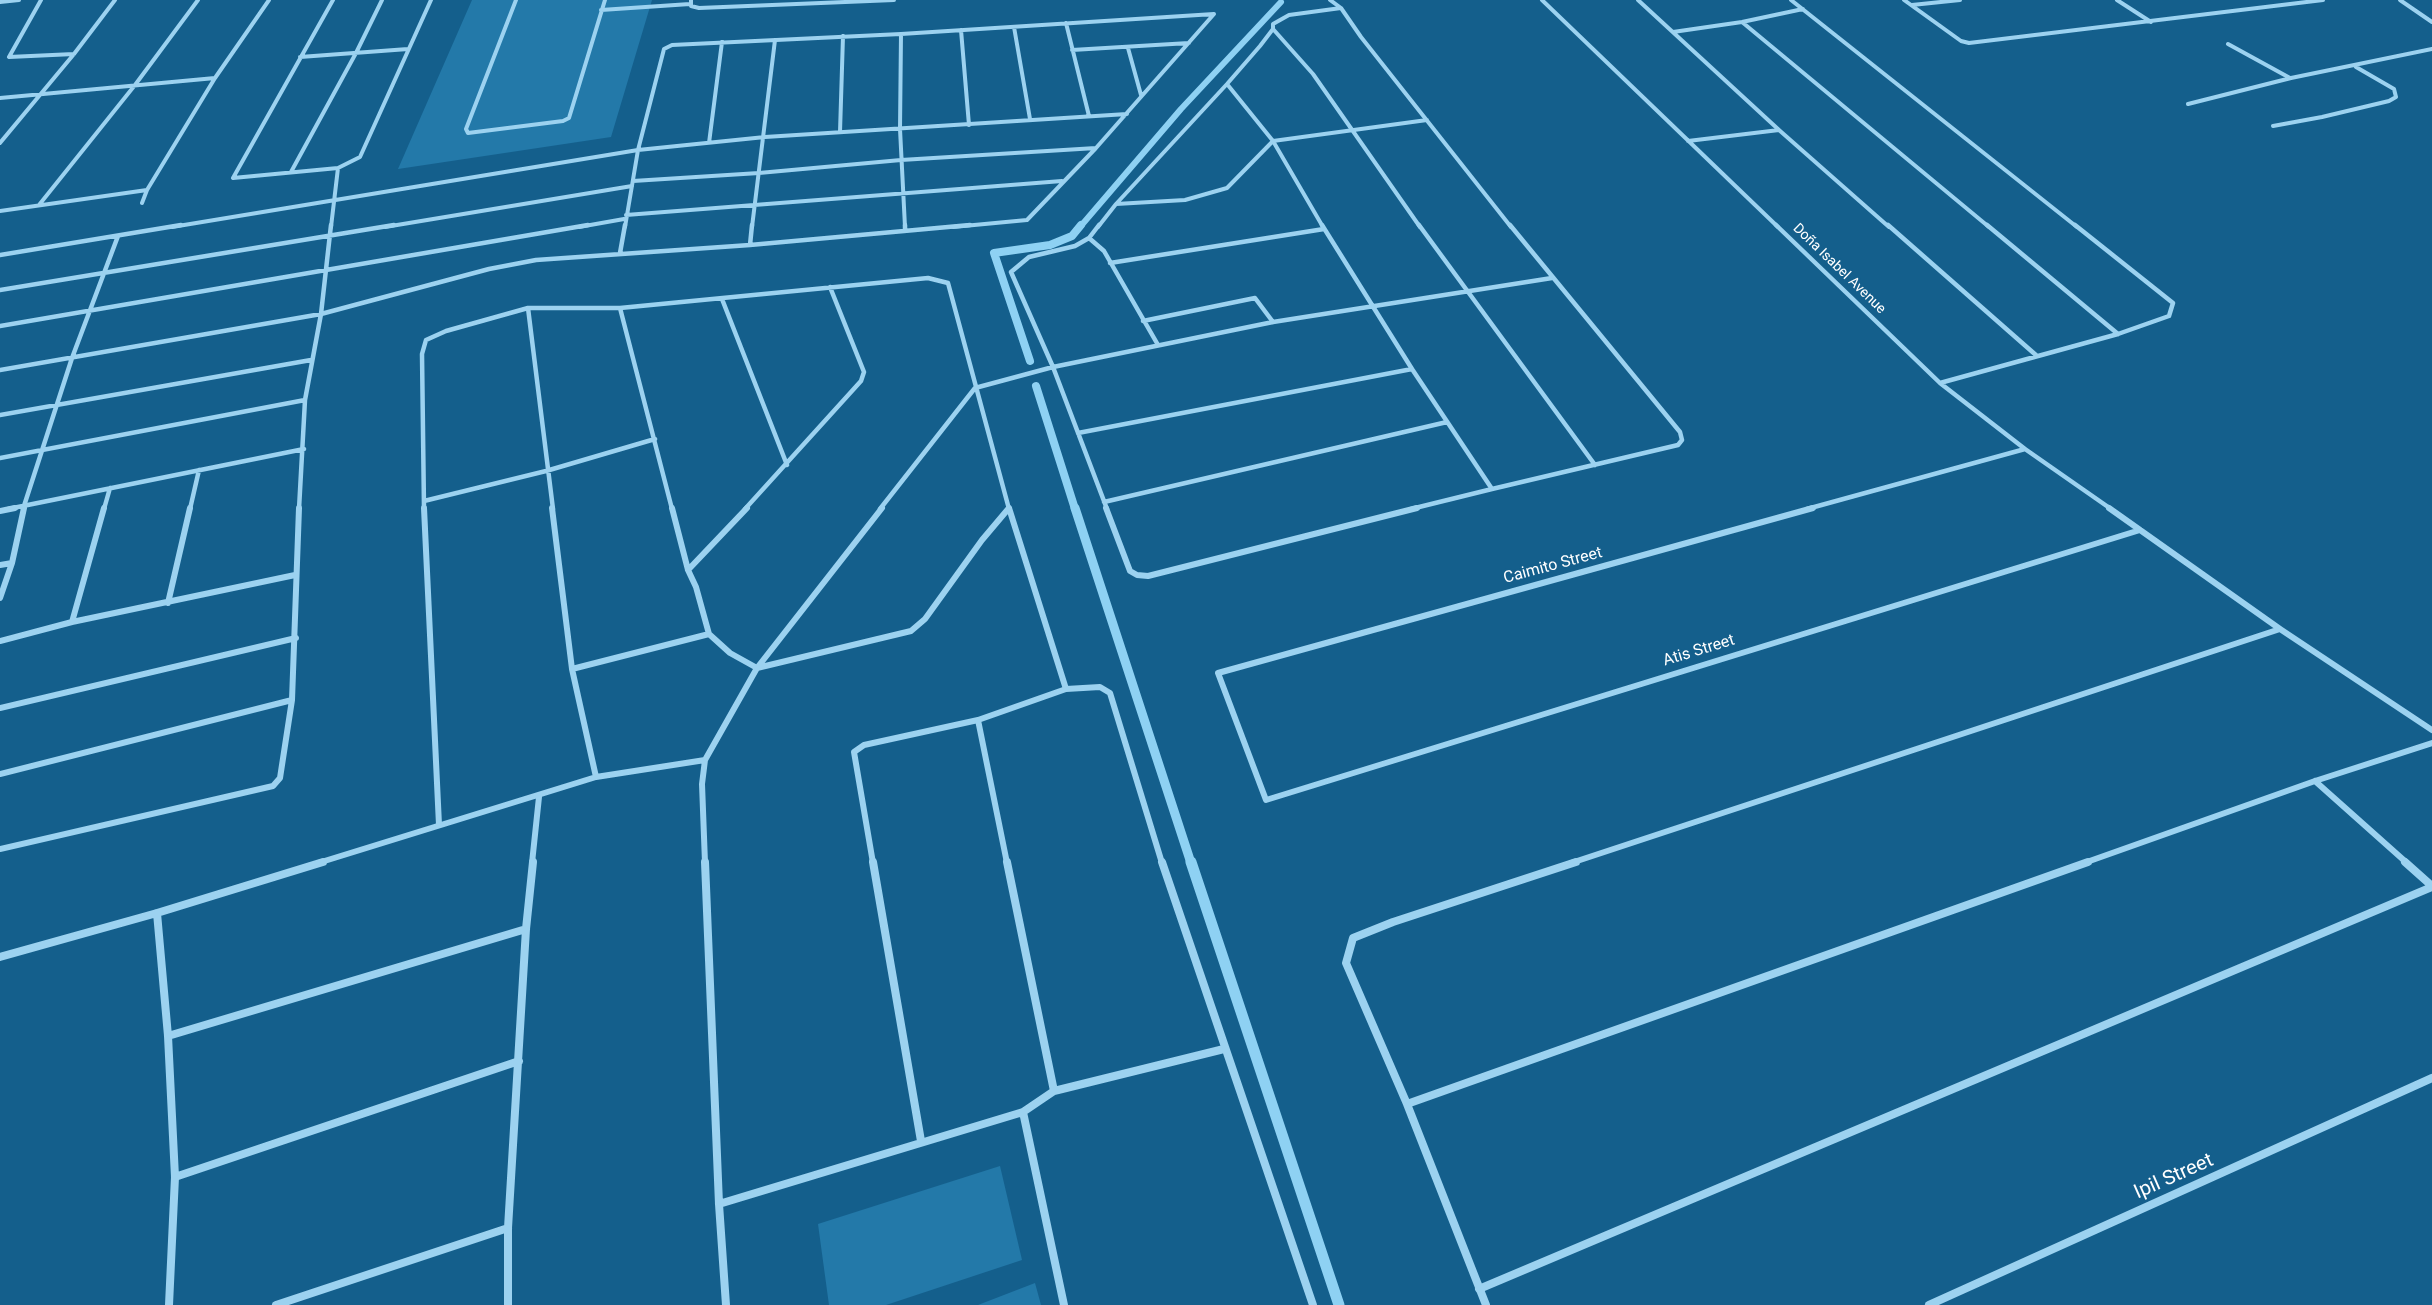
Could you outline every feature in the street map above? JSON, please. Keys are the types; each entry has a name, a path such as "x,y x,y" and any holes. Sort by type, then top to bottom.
{"street":[{"path":"0,2 19,0"},
{"path":"40,0 9,57 74,54"},
{"path":"0,143 74,54 115,0"},
{"path":"39,205 135,85 198,0"},
{"path":"142,204 147,190 215,78 269,0"},
{"path":"333,0 233,178 338,168 360,157 430,0"},
{"path":"291,172 356,53 382,0"},
{"path":"516,0 466,129 468,133 563,121 569,118 605,0"},
{"path":"601,10 690,2 699,8 894,0"},
{"path":"1330,0 1341,8 1361,38 1552,278 1680,432 1682,440 1678,445 1492,489 1148,576 1137,575 1130,571 1053,367 1011,272 1018,263 1029,257 1075,246 1089,238 1116,204 1227,84 1281,18 1341,8"},
{"name":"Doña Isabel Avenue","path":"1542,0 1940,382 2025,449 2280,629 2432,730"},
{"path":"1638,0 1779,130 2037,356"},
{"path":"1791,0 2173,303 2169,316 2118,334 1940,382"},
{"path":"1904,0 1961,41 1969,43 2323,0"},
{"path":"1911,6 1960,0"},
{"path":"2117,0 2151,22"},
{"path":"2400,0 2432,22"},
{"path":"1672,32 1742,22 1803,9"},
{"path":"0,370 321,314 489,269 536,260 750,245 1027,220 1062,180 1096,148 1214,14 901,34 677,44 664,49 638,150 620,253"},
{"path":"1742,22 2118,334"},
{"path":"1066,23 1089,116"},
{"path":"1014,27 1030,119"},
{"path":"1274,29 1313,74 1466,292 1595,465"},
{"path":"961,30 969,125"},
{"path":"901,34 900,129 905,231"},
{"path":"840,132 843,36"},
{"path":"750,245 765,137 775,40"},
{"path":"709,143 722,42"},
{"path":"1072,50 1189,43"},
{"path":"2228,44 2291,78"},
{"path":"1128,48 1142,96"},
{"path":"2188,104 2291,78 2432,49"},
{"path":"300,57 408,50"},
{"path":"2273,126 2322,117 2389,101 2396,97 2394,89 2355,66"},
{"path":"0,98 215,78"},
{"path":"1227,84 1273,141 1324,229 1412,369 1492,489"},
{"path":"0,255 638,150 765,137 1126,114"},
{"path":"1116,204 1185,200 1227,188 1273,141 1427,120"},
{"path":"1688,141 1779,130"},
{"path":"0,134 8,132"},
{"path":"0,290 632,184 901,160 1096,148"},
{"path":"0,849 273,786 280,778 292,700 296,638 295,575 305,400 321,314 332,202 338,168"},
{"path":"0,326 625,217 1062,180"},
{"path":"0,211 147,190"},
{"path":"1110,263 1324,229"},
{"path":"0,598 12,563 24,506 41,450 72,358 118,236"},
{"path":"1089,238 1098,244 1158,345"},
{"path":"439,825 424,501 422,354 426,340 446,331 528,308 620,308 928,278 948,282 1009,508 1066,689"},
{"path":"726,1305 719,1204 702,784 705,760 757,668 975,388 1053,367 1273,322 1552,278"},
{"path":"688,570 787,465 861,381 864,372 830,287"},
{"path":"1143,321 1255,298 1273,322"},
{"path":"722,299 787,465"},
{"path":"528,308 546,471 572,669 596,777"},
{"path":"620,308 688,570 696,587 709,634 730,653 757,668 911,631 925,619 982,540 1009,508"},
{"path":"0,415 311,360"},
{"path":"1078,433 1412,369"},
{"path":"0,458 305,400"},
{"path":"1104,502 1447,422"},
{"path":"424,501 546,471 655,439"},
{"path":"0,511 304,449"},
{"name":"Caimito Street","path":"1266,800 1218,673 2025,449"},
{"path":"168,603 199,470"},
{"path":"72,622 110,488"},
{"name":"Atis Street","path":"1266,800 2140,530"},
{"path":"0,565 12,563"},
{"path":"0,641 72,622 295,575"},
{"path":"1486,1305 1407,1104 1347,963 1353,938 1393,922 2280,629"},
{"path":"572,669 709,634"},
{"path":"0,708 296,638"},
{"path":"921,1141 854,752 864,744 978,720 1066,689 1100,687 1110,693 1150,830 1313,1305"},
{"path":"0,774 292,700"},
{"path":"978,720 1054,1091"},
{"path":"1407,1104 2315,781 2432,744"},
{"path":"0,957 157,913 596,777 705,760"},
{"path":"1479,1289 2432,886 2315,781"},
{"path":"508,1305 508,1228 526,928 539,796"},
{"path":"157,913 168,1036 175,1177 169,1305"},
{"path":"168,1036 526,928"},
{"path":"719,1204 1023,1112 1054,1091 1224,1049"},
{"path":"175,1177 519,1061"},
{"name":"Ipil Street","path":"1929,1305 2432,1078"},
{"path":"1023,1112 1064,1305"},
{"path":"276,1305 508,1228"}],"shaded area":[{"path":"472,0 652,0 611,137 398,169"},
{"path":"1000,1166 1022,1260 886,1305 829,1305 818,1224"},
{"path":"1035,1283 1041,1305 978,1305"}],"waterway":[{"path":"1080,227 1181,109 1281,2"},
{"path":"1030,361 994,253 1050,245 1072,236 1081,225"},
{"path":"1036,386 1075,509"},
{"path":"1075,508 1191,863"},
{"path":"1191,862 1339,1305"}]}
